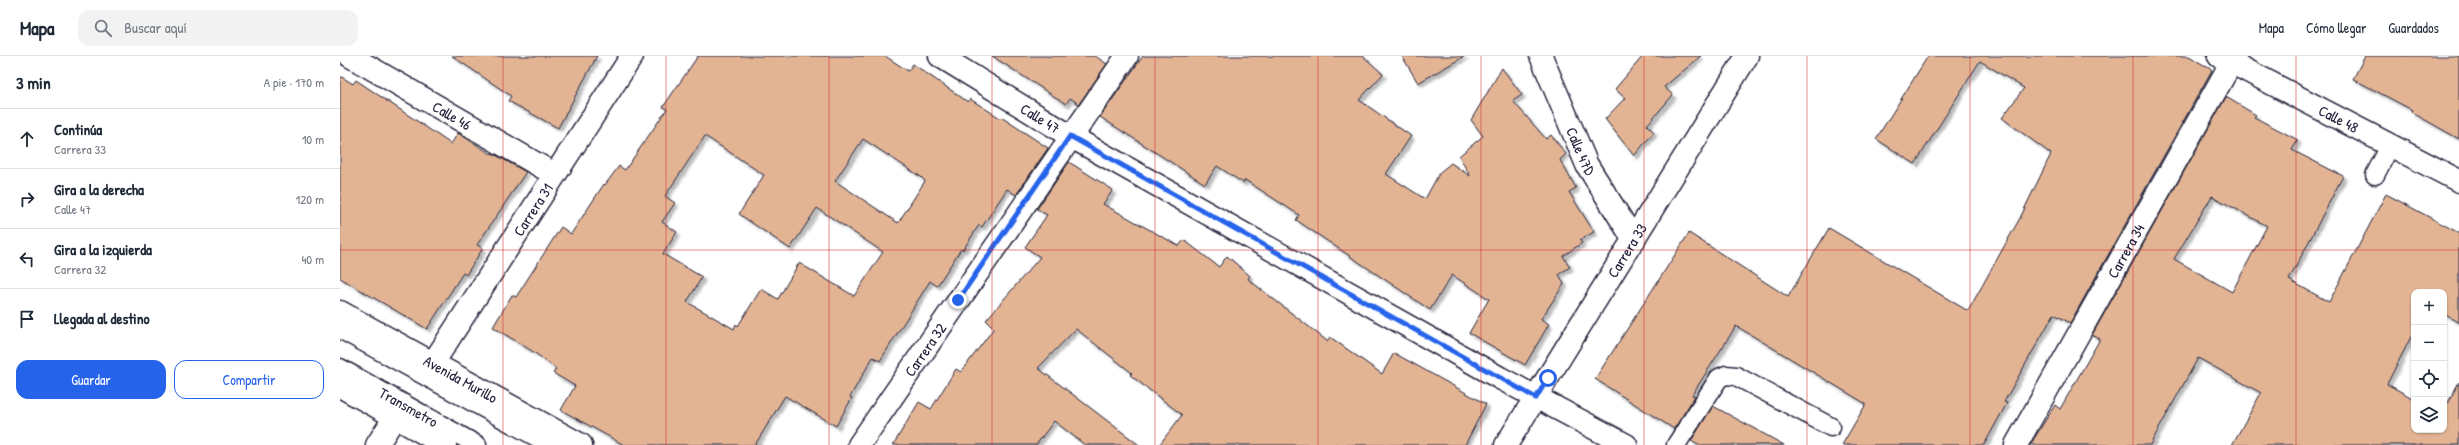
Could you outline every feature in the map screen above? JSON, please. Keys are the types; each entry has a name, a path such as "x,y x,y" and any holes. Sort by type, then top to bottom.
{"street":[{"name":"Calle 46","path":"350,56 554,174"},
{"name":"Carrera 31","path":"433,363 554,174 632,56"},
{"name":"Calle 47","path":"940,56 1070,136 1536,398 1626,445"},
{"name":"Carrera 32","path":"859,445 1070,136 1127,56"},
{"name":"Calle 47D","path":"1541,56 1587,165 1634,240"},
{"name":"Carrera 33","path":"1506,445 1747,56"},
{"name":"Calle 48","path":"2228,58 2390,146 2459,181"},
{"name":"Carrera 34","path":"2016,445 2228,58"},
{"name":"Avenida Murillo","path":"340,312 581,445"},
{"path":"340,386 445,445"},
{"path":"377,445 395,417"}],"lane":[{"path":"2375,175 2390,146"},
{"path":"340,329 551,445"},
{"name":"Transmetro","path":"340,368 477,445"},
{"path":"1676,445 1719,378 1726,375 1736,376 1831,427"}],"building":[{"path":"452,56 597,56 558,128 508,101 511,96"},
{"path":"698,56 885,56 908,71 913,64 968,102 970,99 1000,118 1001,117 1048,148 1016,195 1007,189 982,227 979,225 963,250 961,249 937,286 930,281 880,361 873,357 850,397 852,398 836,426 785,396 755,445 624,445 561,410 575,386 553,373 556,369 535,353 493,327 512,295 516,297 561,227 571,234 604,184 605,185 619,166 625,170 667,109 663,107","holes":["705,136 764,175 739,214 790,249 817,208 883,252 854,296 799,263 778,299 761,289 738,326 736,324 734,329 687,302 702,277 663,254 677,232 662,222 675,203 665,196","863,139 925,181 898,223 835,181"]},
{"path":"992,56 1095,56 1107,64 1079,104 1070,98 1066,104"},
{"path":"1143,56 1363,56 1383,74 1359,100 1411,136 1386,174 1425,199 1440,172 1451,163 1470,176 1459,156 1483,136 1471,120 1502,68 1522,95 1513,101 1546,139 1551,135 1566,154 1560,160 1576,188 1569,192 1594,232 1580,240 1582,243 1563,256 1570,267 1559,274 1564,284 1541,319 1549,324 1525,365 1469,333 1489,299 1452,275 1430,310 1296,220 1299,215 1245,180 1243,183 1217,166 1205,184 1100,117"},
{"path":"1402,56 1465,56 1418,83"},
{"path":"1643,56 1701,56 1664,87 1673,95 1647,125 1654,132 1634,156 1605,119 1625,98 1615,89"},
{"path":"1928,56 2189,56 2212,70 2070,323 2054,314 2004,402 2007,403 1984,445 1842,445 1866,404 1736,326 1692,395 1695,396 1674,429 1595,379 1689,233 1788,297 1829,228 1968,311 2020,218 2051,154 2002,118 2024,88 1980,61 1915,164 1876,139"},
{"path":"2365,56 2459,56 2459,139 2411,112 2412,110 2353,79"},
{"path":"340,76 353,84 356,80 451,144 458,133 491,154 492,153 526,172 477,245 483,248 466,275 463,273 427,329 340,278"},
{"path":"2226,97 2256,115 2254,117 2298,140 2292,150 2343,176 2289,280 2329,302 2386,194 2459,233 2459,323 2447,316 2447,289 2411,289 2411,337 2387,384 2411,397 2411,433 2447,433 2447,404 2459,382 2459,445 2232,445 2261,393 2198,358 2150,445 2030,445 2055,405 2060,409 2100,339 2092,335","holes":["2212,196 2267,226 2232,292 2174,259"]},
{"path":"1069,162 1113,190 1103,204 1179,246 1184,240 1219,267 1227,256 1250,276 1248,279 1327,341 1330,337 1382,374 1394,353 1486,404 1465,445 1159,445 1182,415 1130,375 1132,373 1076,329 1038,368 1139,445 1085,445 1054,421 1036,445 893,445 919,402 931,409 956,369 961,372 994,328 986,320 1040,257 1025,247 1047,215 1037,209"},
{"path":"1713,406 1784,445 1698,445 1691,441"}],"route":[{"path":"958,300 1070,136 1536,398 1548,378"}]}
